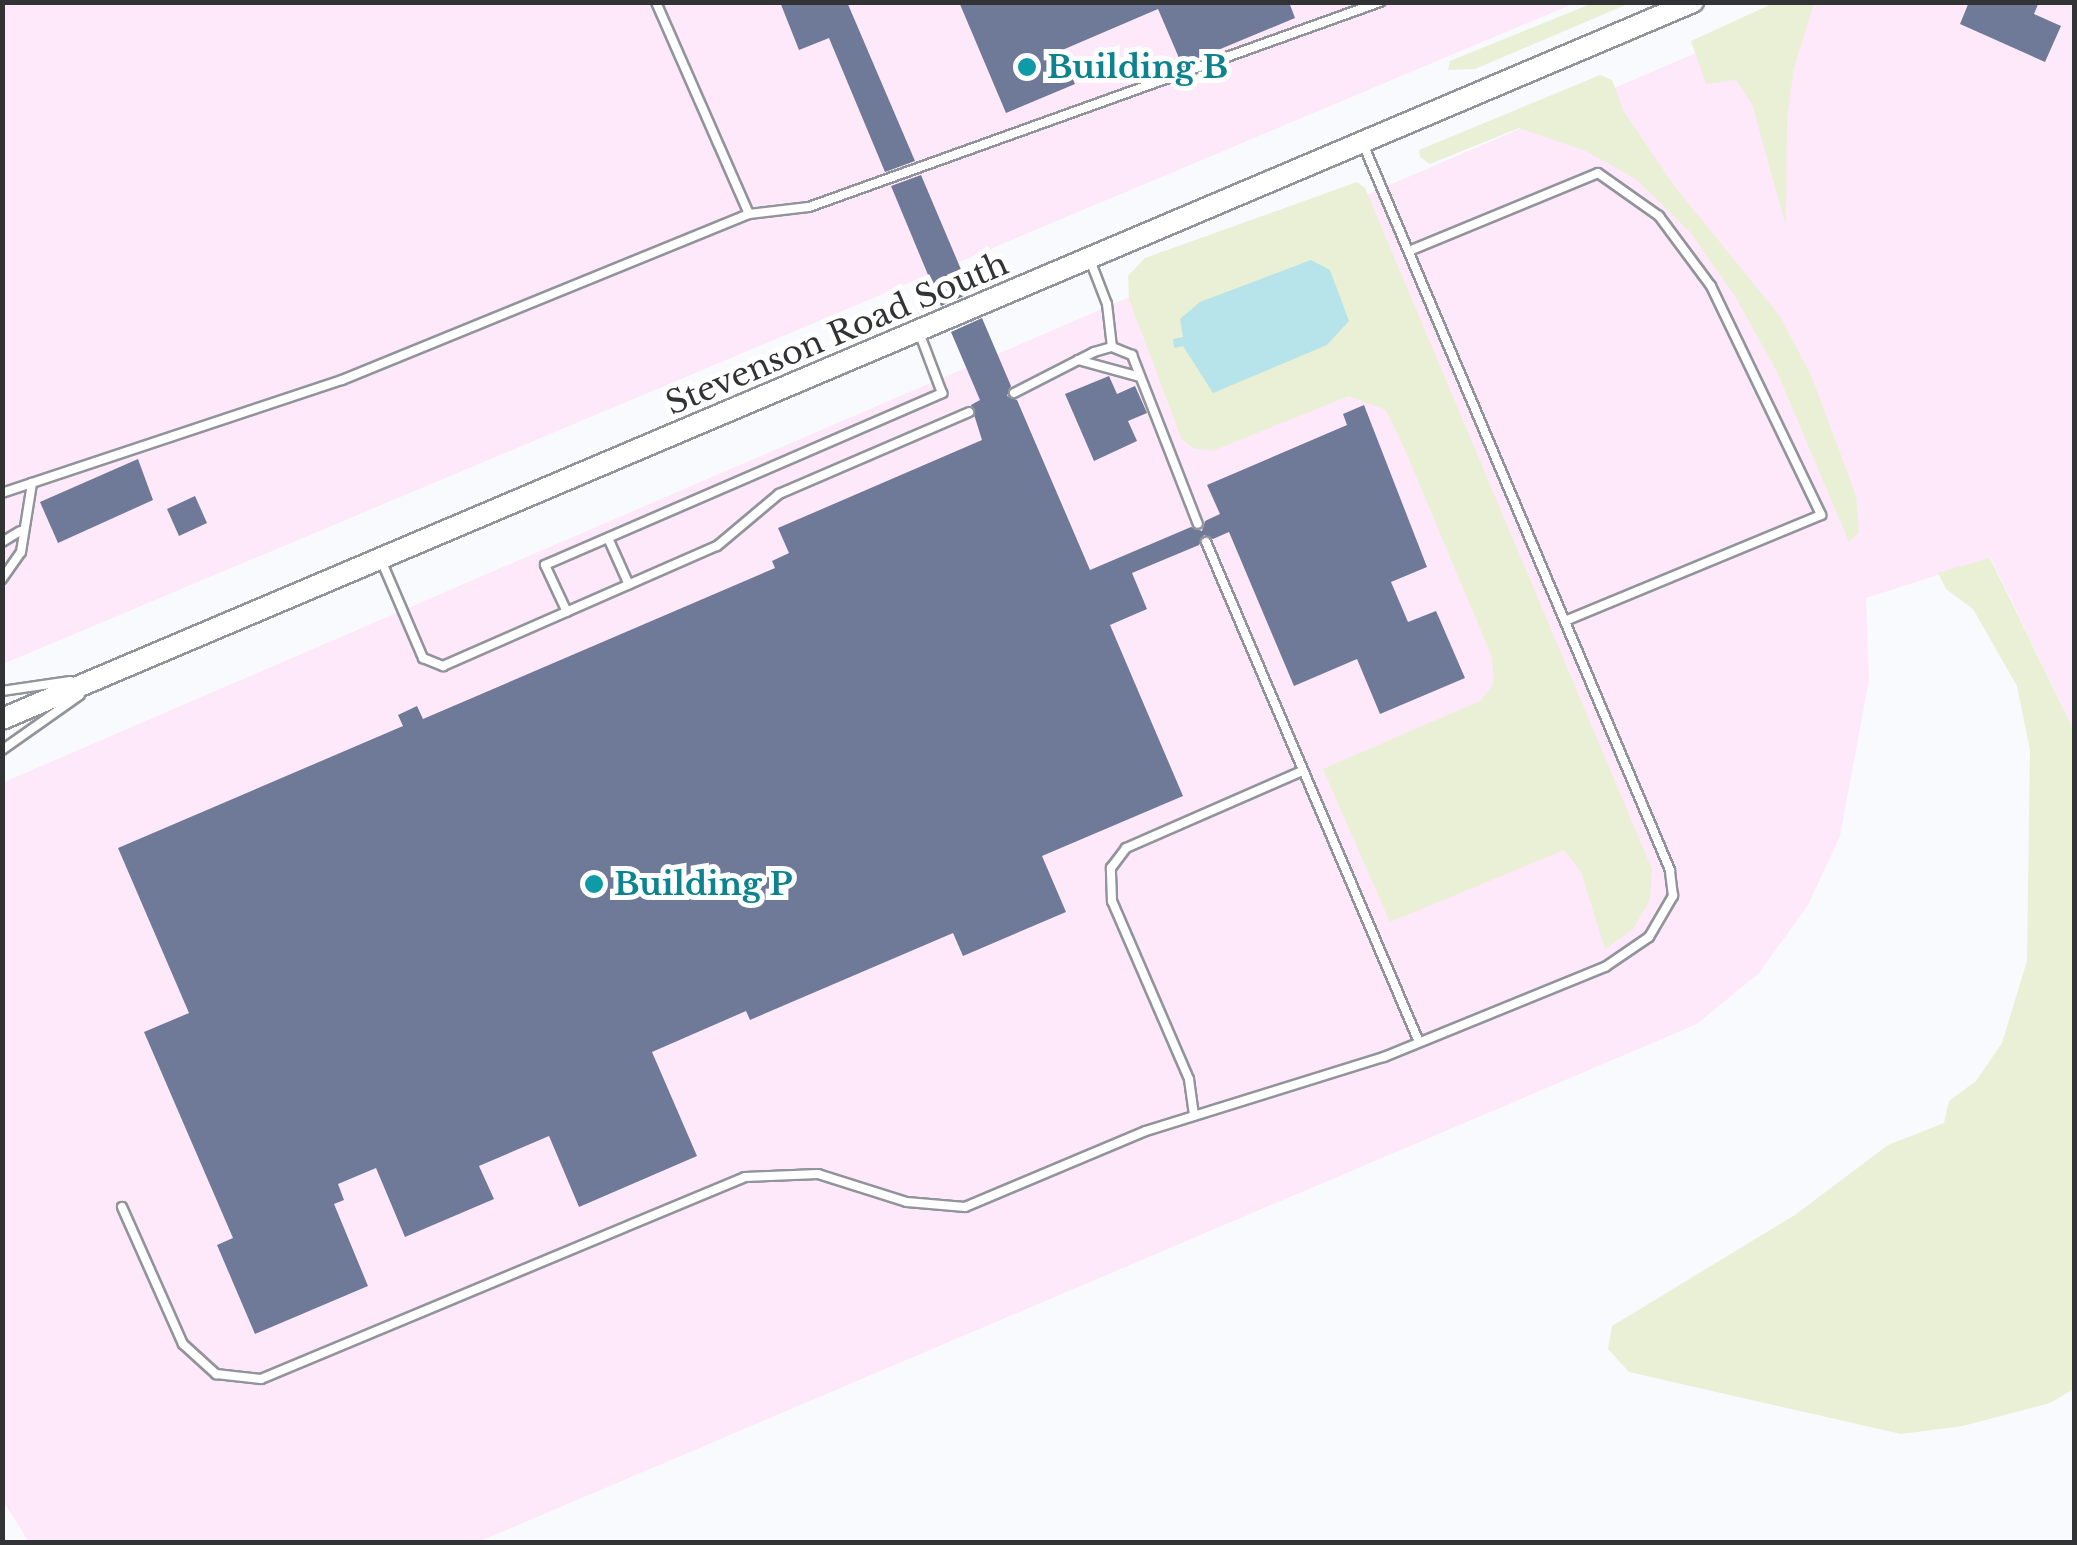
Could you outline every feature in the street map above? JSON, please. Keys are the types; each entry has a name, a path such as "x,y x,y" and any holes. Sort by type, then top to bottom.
{"main road":[{"name":"Stevenson Road South","path":"2,720 1693,2"}],"lane":[{"path":"656,2 749,214"},
{"path":"2,493 342,380 749,214 808,207 1380,2"},
{"path":"122,1208 183,1344 216,1374 261,1380 745,1177 818,1174 907,1202 965,1207 1194,1115 1419,1042 1605,967 1649,936 1673,896 1670,870 1363,144"},
{"path":"1409,251 1598,174 1660,216 1712,286 1821,515 1565,621"},
{"path":"1090,260 1108,304 1112,347"},
{"path":"567,612 546,565 942,393 919,332"},
{"path":"1014,393 1112,347 1132,356 1198,524"},
{"path":"1078,360 1140,377"},
{"path":"381,560 423,658 436,666 717,546 780,494 969,412"},
{"path":"2,579 22,552 20,530 32,483"},
{"path":"2,542 20,530"},
{"path":"608,538 629,584"},
{"path":"1206,542 1419,1042"},
{"path":"2,691 109,675"},
{"path":"2,750 109,675"},
{"path":"1194,1115 1187,1075 1112,902 1112,868 1126,848 1302,771"}],"shaded area":[{"path":"3,3 1575,3 3,664"},
{"path":"1812,3 2074,3 2074,731 1991,558 1866,598 1869,680 1840,836 1808,905 1759,973 1697,1024 478,1542 29,1542 2,1499 2,783"}],"green space":[{"path":"1593,3 1630,3 1475,69 1448,70 1450,61"},
{"path":"1774,3 1814,3 1794,68 1787,118 1786,226 1752,104 1736,80 1706,84 1691,41"},
{"path":"1600,75 1612,80 1624,112 1675,187 1779,315 1811,375 1856,496 1859,532 1849,542 1777,372 1735,296 1690,232 1636,179 1586,151 1519,128 1430,164 1420,157 1419,150"},
{"path":"1357,182 1365,188 1652,869 1650,900 1633,929 1605,949 1581,872 1564,850 1390,922 1323,769 1480,701 1494,683 1492,657 1386,410 1349,396 1215,450 1195,449 1182,440 1129,299 1128,276 1145,258"},
{"path":"1990,558 2074,731 2074,1389 2050,1403 1963,1426 1901,1434 1629,1372 1608,1349 1612,1326 1795,1215 1888,1145 1944,1123 1949,1101 1976,1081 2002,1043 2027,961 2030,750 2017,686 1973,609 1946,589 1938,573"}],"water":[{"path":"1311,260 1330,270 1349,321 1327,345 1213,393 1183,346 1174,348 1173,339 1183,337 1180,319 1200,302"}],"building":[{"path":"780,2 847,2 915,161 885,172 829,38 799,50"},
{"name":"Building B","path":"959,2 1289,2 1295,18 1182,65 1158,9 1060,51 1075,84 1006,113"},
{"path":"1969,2 2039,2 2034,14 2061,26 2045,62 1960,24"},
{"path":"921,175 971,293 941,306 891,186"},
{"name":"Building P","path":"982,318 1011,386 1007,396 1017,400 1090,570 1191,527 1202,531 1205,521 1220,514 1207,485 1347,425 1343,414 1364,405 1427,567 1391,582 1408,622 1436,611 1465,678 1380,714 1357,659 1294,686 1229,532 1213,539 1204,535 1199,545 1132,573 1147,609 1110,625 1183,796 1042,856 1066,912 963,956 953,933 750,1020 746,1011 652,1052 697,1156 579,1207 549,1136 479,1166 494,1199 405,1237 376,1168 338,1184 344,1200 334,1204 368,1286 255,1334 217,1245 233,1238 144,1032 189,1013 118,848 403,726 398,715 417,706 423,719 775,568 772,561 789,553 778,528 982,440 971,405 980,400 951,332"},
{"path":"1109,376 1117,394 1135,386 1147,413 1128,421 1137,441 1094,461 1065,394"},
{"path":"138,459 153,500 58,543 40,502"},
{"path":"195,496 207,523 179,536 167,509"}],"place":[{"name":"Building B","path":"1027,67"},
{"name":"Building P","path":"594,884"}]}
